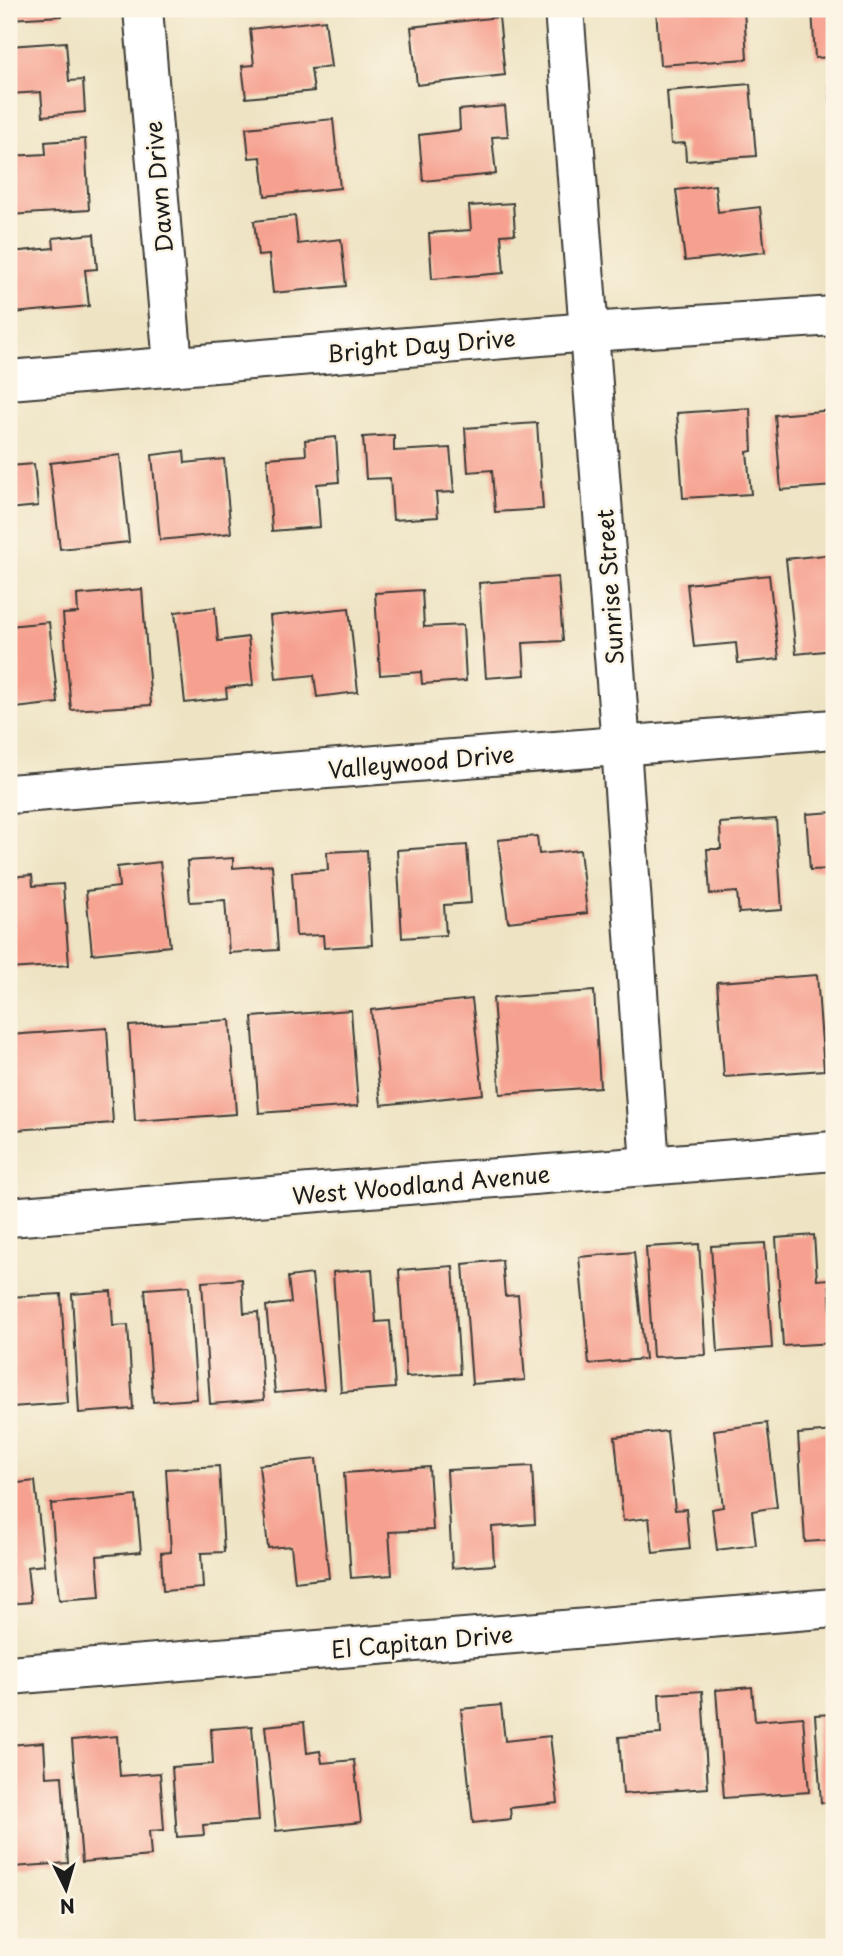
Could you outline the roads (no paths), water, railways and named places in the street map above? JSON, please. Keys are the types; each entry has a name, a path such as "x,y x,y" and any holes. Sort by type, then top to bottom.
{"street":[{"name":"Dawn Drive","path":"143,9 173,365"},
{"name":"Sunrise Street","path":"564,9 621,746 650,1165"},
{"name":"Bright Day Drive","path":"9,380 589,332 834,316"},
{"name":"Valleywood Drive","path":"9,794 834,729"},
{"name":"West Woodland Avenue","path":"9,1217 834,1151"},
{"name":"El Capitan Drive","path":"9,1675 834,1608"}]}
